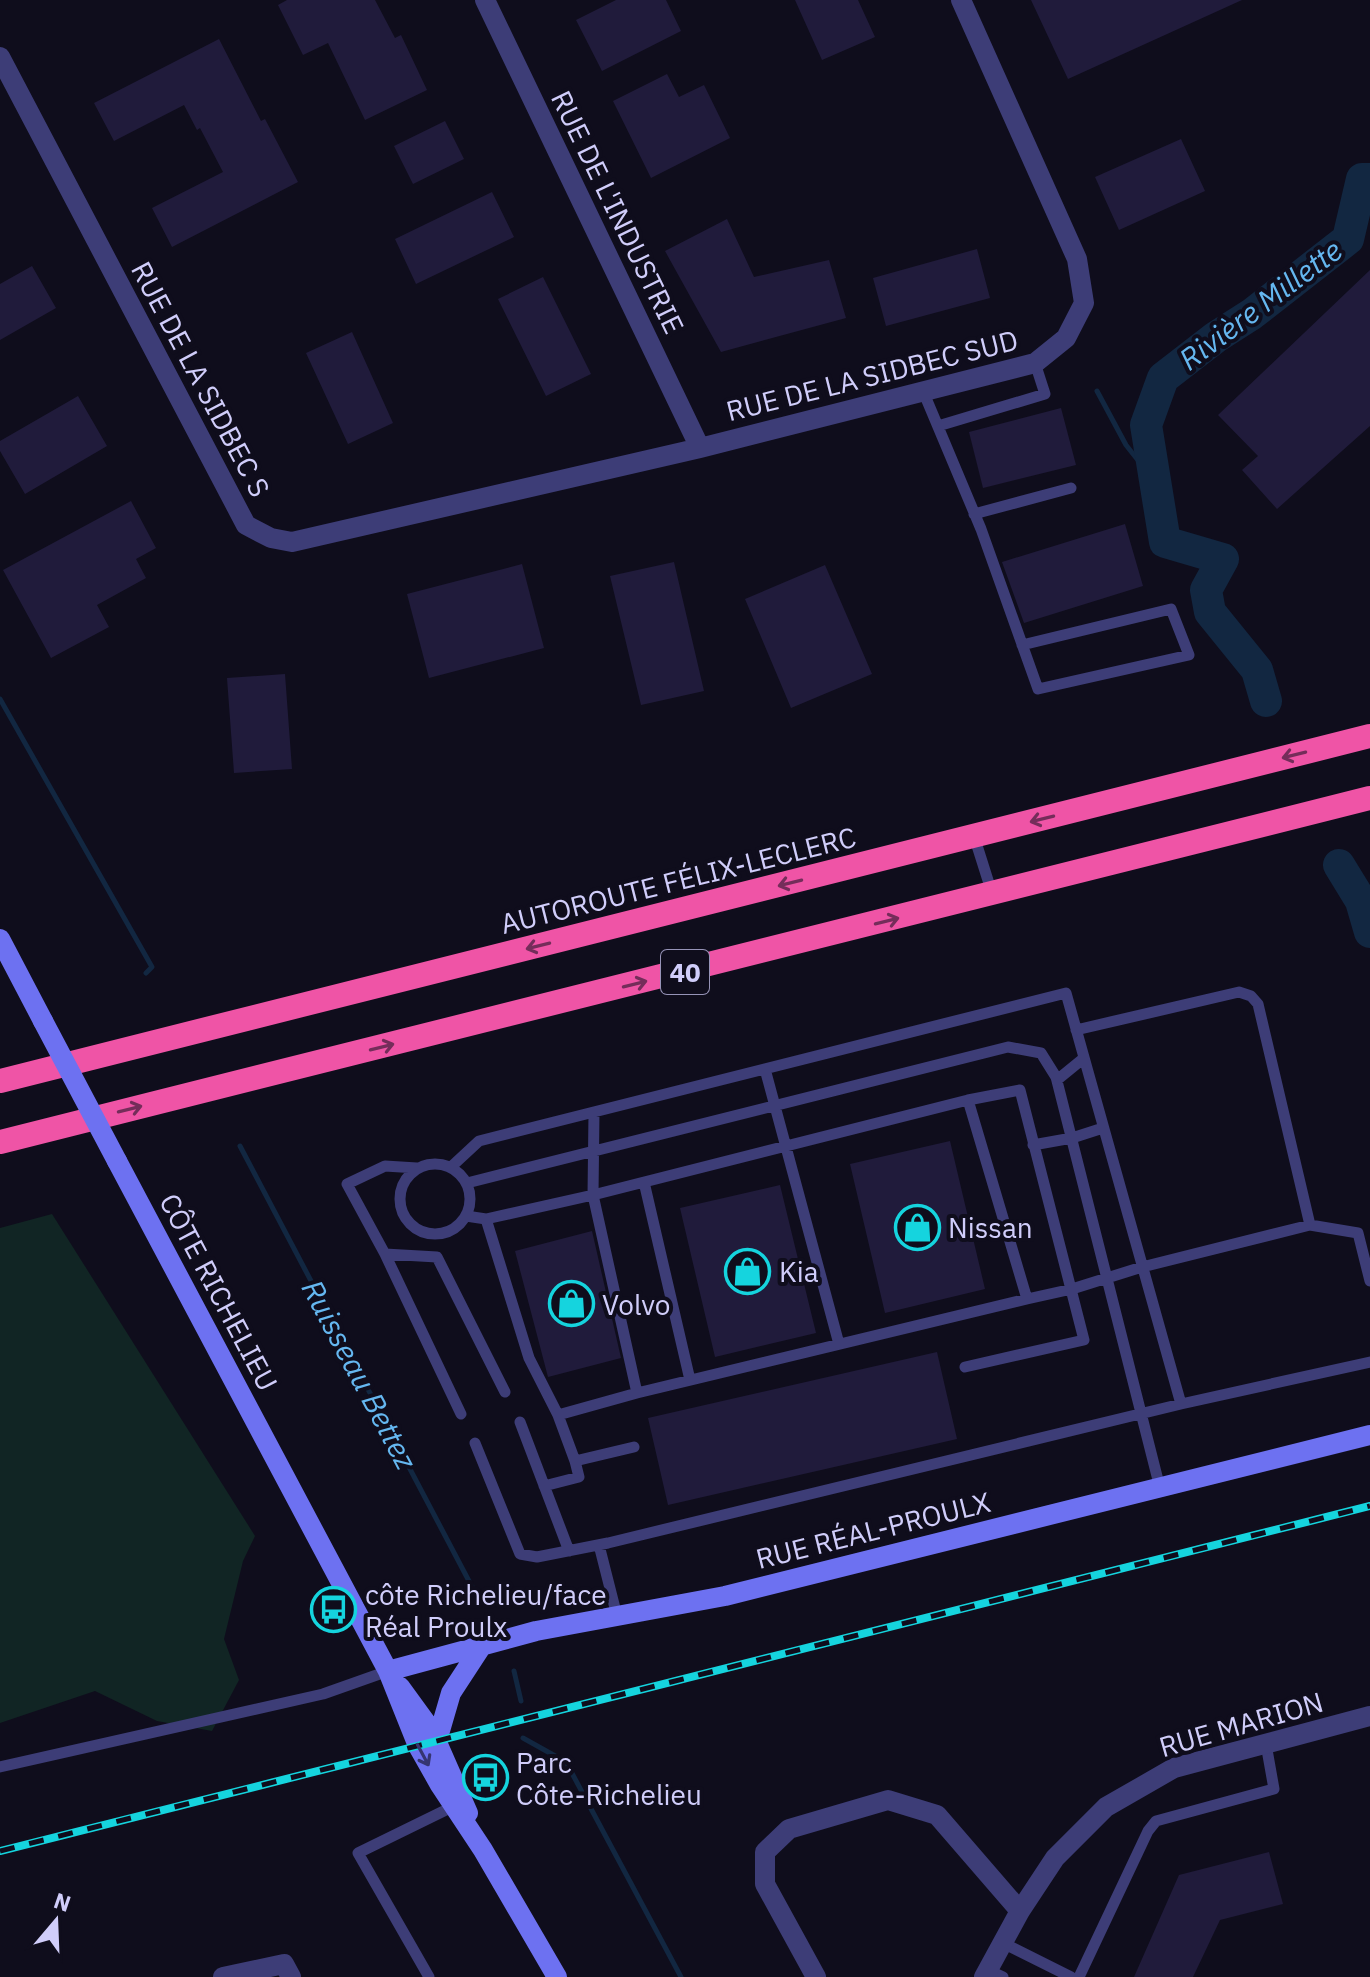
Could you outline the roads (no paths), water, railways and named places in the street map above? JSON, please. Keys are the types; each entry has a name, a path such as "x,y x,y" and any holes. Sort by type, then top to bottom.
{"highway":[{"name":"AUTOROUTE FÉLIX-LECLERC","path":"0,1081 1370,736"},
{"name":"40","path":"0,1142 1370,798"}],"street":[{"name":"RUE DE L'INDUSTRIE","path":"485,0 700,448"},
{"name":"RUE DE LA SIDBEC SUD","path":"700,448 1035,363 1066,338 1084,303 1077,259 961,0"},
{"name":"RUE DE LA SIDBEC S","path":"0,57 246,525 271,538 292,542 700,448"},
{"name":"CÔTE RICHELIEU","path":"0,939 388,1671 418,1746 557,1977"},
{"name":"RUE RÉAL-PROULX","path":"388,1671 556,1627 725,1596 1370,1435"},
{"path":"437,1741 451,1693 483,1644"},
{"name":"CÔTE RICHELIEU","path":"388,1671 426,1720 483,1850"},
{"name":"RUE MARION","path":"992,1975 1003,1943 1020,1911 1055,1858 1106,1807 1174,1768 1370,1716"},
{"path":"816,1977 765,1884 765,1852 789,1829 888,1800 937,1815 1020,1911"},
{"path":"223,1977 284,1964 291,1977"}],"lane":[{"path":"938,426 1045,394 1035,363"},
{"path":"923,391 974,514 1038,689 1189,655 1171,609 1022,645"},
{"path":"974,514 1071,488"},
{"path":"974,836 992,894"},
{"path":"1076,1030 1239,992 1251,996 1258,1004 1310,1225"},
{"path":"451,1167 479,1141 1066,993 1181,1404"},
{"path":"467,1183 1008,1047 1041,1053 1057,1080 1160,1488"},
{"path":"1057,1080 1084,1058"},
{"path":"765,1069 839,1344"},
{"path":"466,1216 486,1219 593,1195 968,1100 1020,1090 1084,1340 965,1367"},
{"path":"968,1100 1027,1299"},
{"path":"594,1112 593,1195 637,1393"},
{"path":"1033,1145 1072,1138 1103,1128"},
{"path":"417,1168 402,1186 401,1209 407,1220 415,1228 438,1234 459,1225 470,1205 467,1183 451,1167 429,1164 417,1168 385,1166 347,1184 385,1254 461,1414"},
{"path":"644,1182 690,1380"},
{"path":"486,1219 529,1358 558,1415 579,1477 544,1486"},
{"path":"558,1415 690,1380 1072,1289 1142,1267 1310,1225 1358,1233 1370,1281"},
{"path":"385,1254 437,1257 505,1392"},
{"path":"475,1443 520,1554 537,1557 599,1545 1181,1404 1370,1362"},
{"path":"520,1422 569,1551"},
{"path":"575,1461 634,1447"},
{"path":"599,1545 617,1616"},
{"path":"0,1767 323,1694 388,1671"},
{"path":"1079,1977 1148,1831 1156,1821 1274,1789 1266,1744"},
{"path":"429,1977 358,1853 454,1806"},
{"path":"1003,1943 1071,1977"}],"waterway":[{"name":"Rivière Millette","path":"1266,701 1257,670 1210,612 1206,590 1223,559 1165,542 1146,425 1163,378 1348,239 1362,179 1370,179"},
{"path":"1097,391 1126,445 1156,483"},
{"name":"Ruisseau Bettez","path":"0,699 152,967 146,973"},
{"name":"Rivière Millette","path":"1339,865 1361,901 1370,932"},
{"name":"Ruisseau Bettez","path":"240,1146 480,1602"},
{"name":"Ruisseau Bettez","path":"514,1671 521,1701"},
{"name":"Ruisseau Bettez","path":"523,1738 566,1762 681,1977"}],"railway":[{"path":"0,1851 1370,1506"}],"place":[{"name":"Nissan","path":"917,1227"},
{"name":"Kia","path":"748,1271"},
{"name":"Volvo","path":"571,1304"},
{"name":"côte Richelieu/face Réal Proulx","path":"334,1610"},
{"name":"Parc Côte-Richelieu","path":"485,1778"}]}
